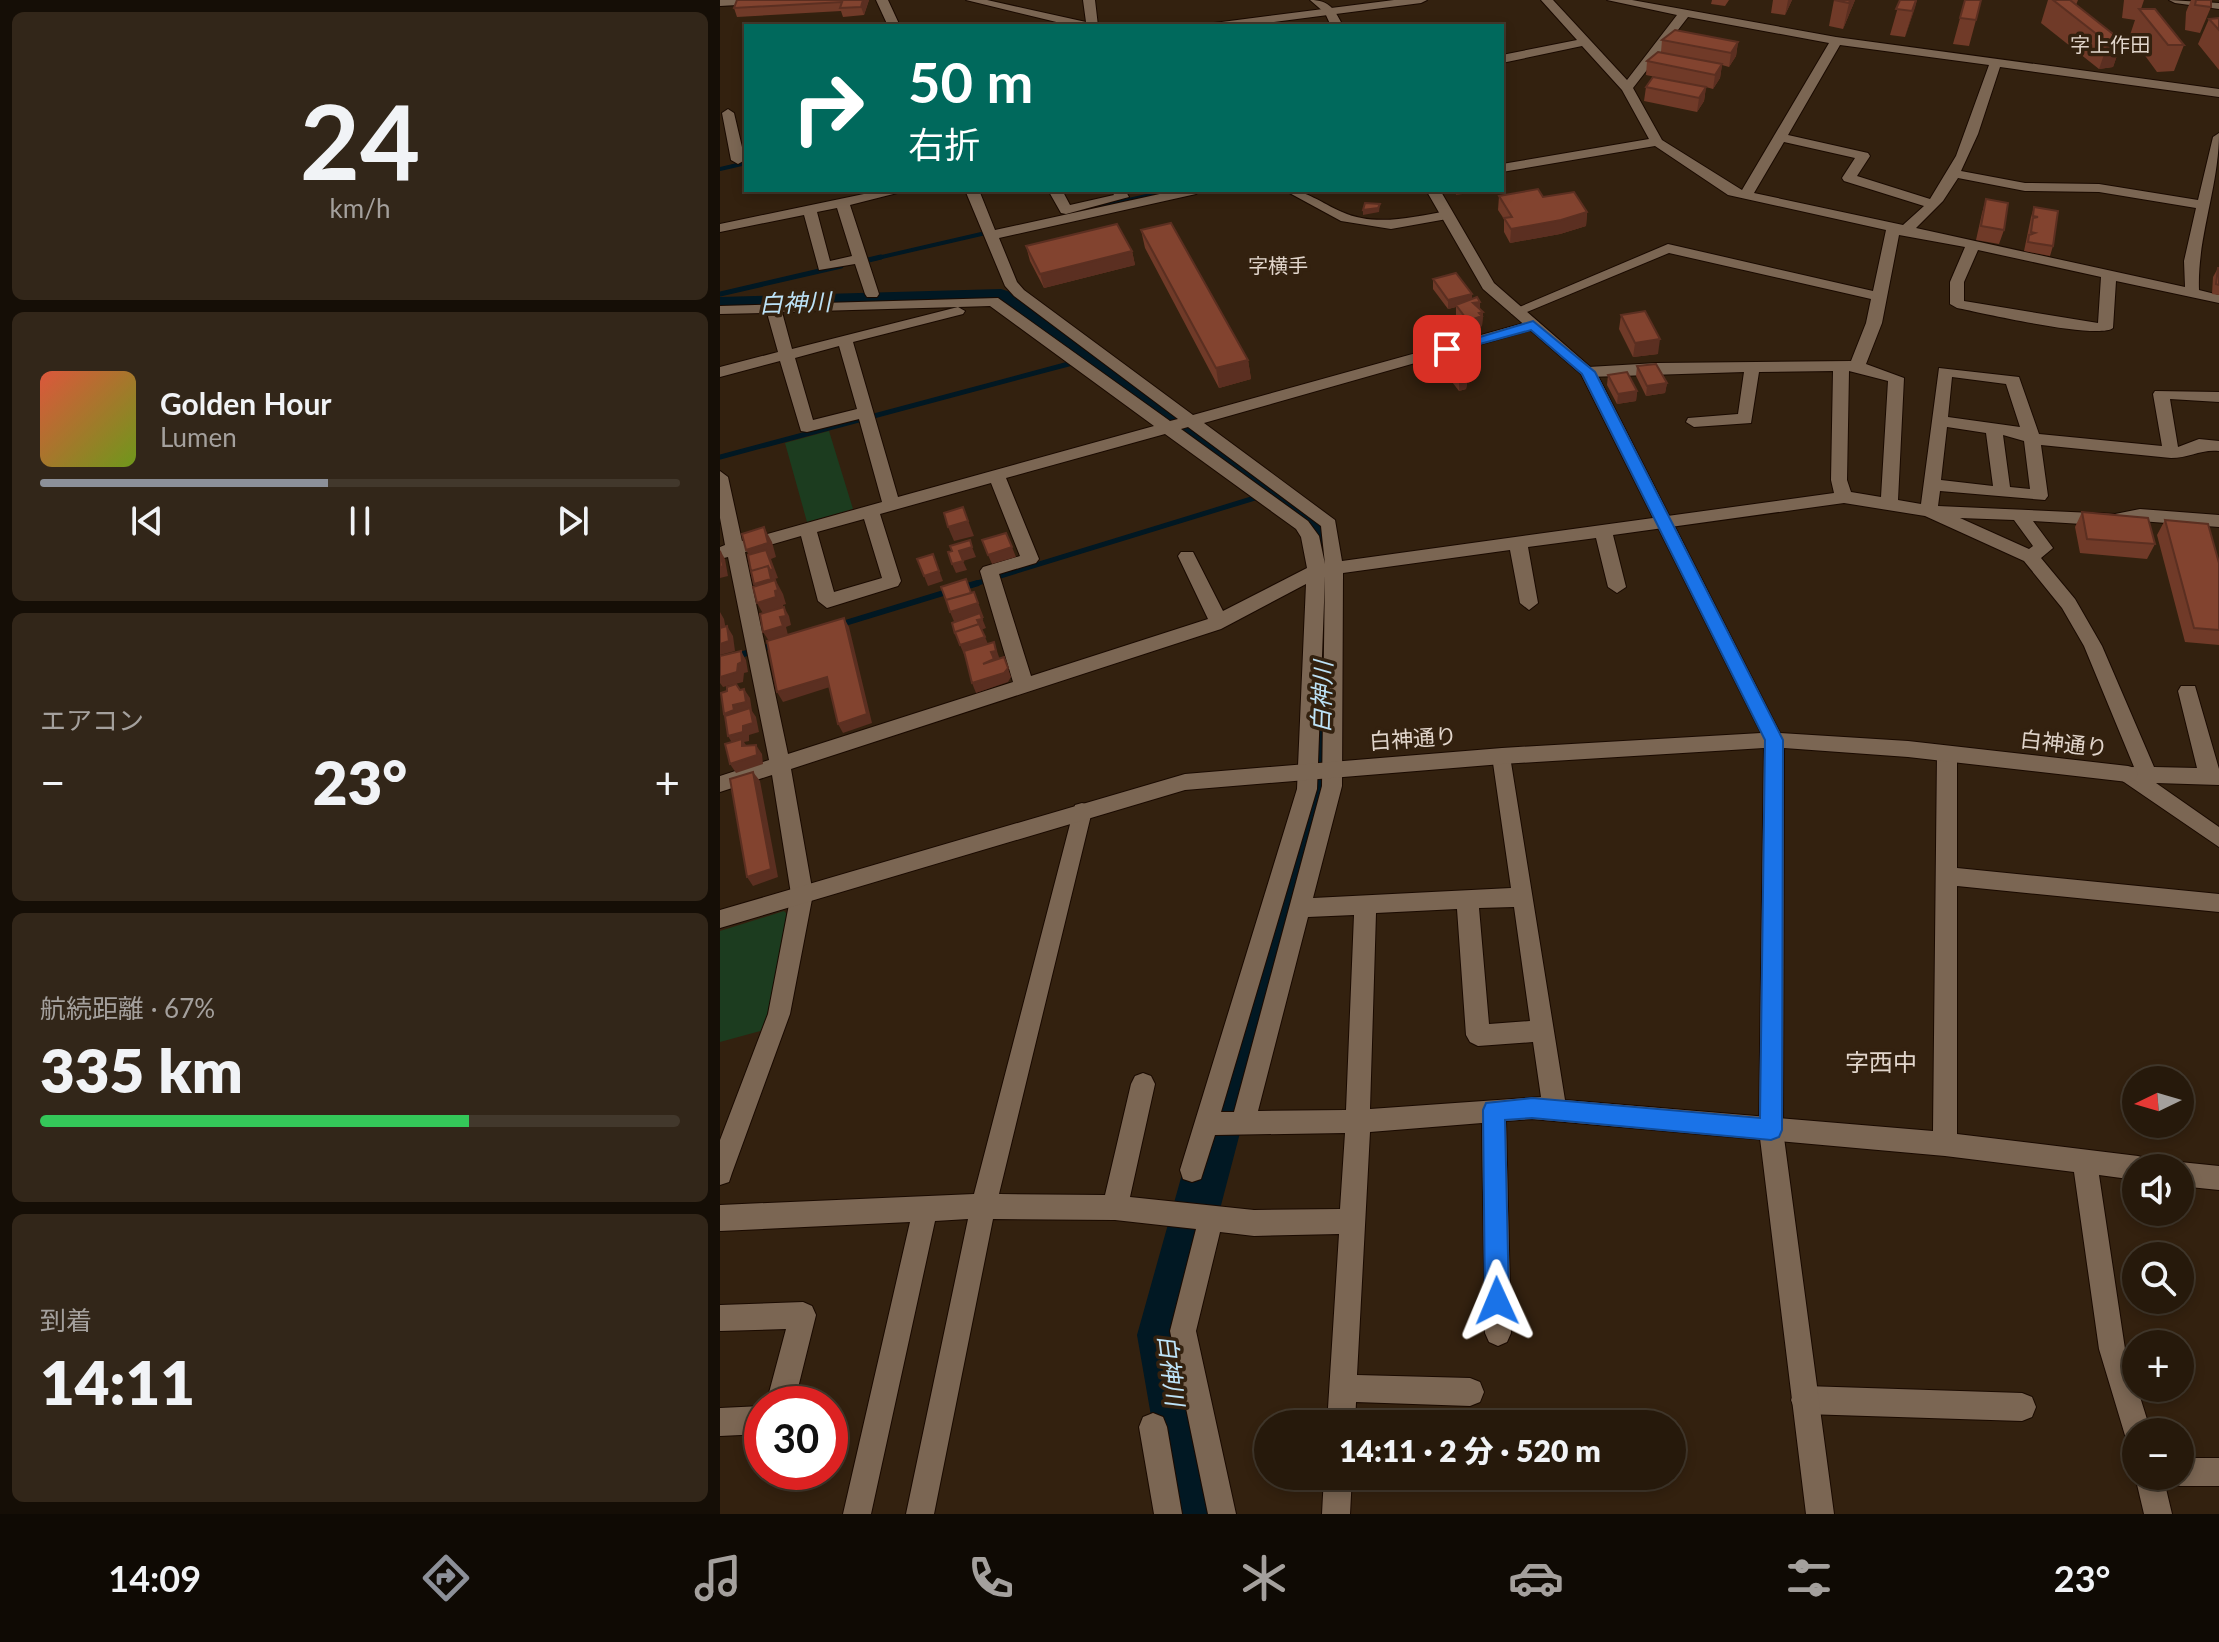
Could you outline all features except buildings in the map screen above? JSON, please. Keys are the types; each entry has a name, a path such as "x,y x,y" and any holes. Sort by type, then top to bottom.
{"street":[{"path":"720,3 774,0"},
{"path":"882,0 893,24"},
{"path":"972,0 1082,24"},
{"path":"1089,0 1091,24"},
{"path":"1316,0 1330,11 1336,24"},
{"path":"1229,24 1421,0"},
{"path":"1547,0 1627,88 1657,142 1733,192 1898,231 2109,273 2219,299"},
{"path":"1613,0 1685,13 1731,27 2219,93"},
{"path":"2175,0 2219,6"},
{"path":"1627,88 1685,13"},
{"path":"1746,195 1836,41"},
{"path":"1504,59 1584,42"},
{"path":"1844,497 1839,480 1849,366 1874,323 1898,231 1922,219 1955,174 1995,64"},
{"path":"740,152 724,114 744,109"},
{"path":"1780,137 1863,156 1849,178 1933,204"},
{"path":"2192,293 2191,261 2219,137"},
{"path":"1504,168 1657,142"},
{"path":"1955,174 2025,187 2099,188 2204,205"},
{"path":"720,228 892,192"},
{"path":"973,192 1010,283 1007,297"},
{"path":"1056,192 1066,210 1122,197 1119,192"},
{"path":"992,235 1187,192"},
{"path":"1295,192 1341,217 1391,225 1447,215"},
{"path":"1434,192 1488,286 1588,372 1774,740 1771,1130 1820,1514"},
{"path":"842,203 872,294"},
{"path":"809,209 824,267 860,259"},
{"path":"1972,247 1957,282 1957,304 2058,323 2105,328 2109,273"},
{"path":"1517,311 1668,248 1880,297"},
{"path":"720,299 992,291 1007,297 1191,421 1329,524 1324,570 1320,770 1307,789 1223,1123"},
{"path":"720,372 1007,297"},
{"path":"720,310 1007,297 1166,428 1302,525 1324,570"},
{"path":"773,308 807,427 866,412"},
{"path":"728,551 1533,325"},
{"path":"845,340 892,505"},
{"path":"1588,372 1849,366 1896,378 1889,504"},
{"path":"1694,422 1745,419 1752,367"},
{"path":"1929,511 1945,371 2013,380 2032,439 2039,496 1932,485"},
{"path":"2171,453 2161,394 2219,397"},
{"path":"1940,421 2020,432 2032,439 2171,453 2180,453 2199,444 2219,446"},
{"path":"1994,428 2002,491"},
{"path":"996,475 1030,559 989,571 1024,685"},
{"path":"720,477 728,551 780,764 802,894 779,1014 720,1173"},
{"path":"720,784 1219,622 1324,570 1844,497 1929,511 2115,520 2140,515 2219,521"},
{"path":"807,528 827,601 892,581 870,511"},
{"path":"1929,511 2030,557 2069,604 2093,646 2138,774 2219,838"},
{"path":"2030,557 2044,548 2022,519 2033,515"},
{"path":"1603,532 1617,587"},
{"path":"1518,543 1529,603"},
{"path":"1187,556 1219,622"},
{"path":"2188,691 2214,777"},
{"name":"白神通り","path":"720,919 1185,782 1502,756 1774,740 2138,774 2214,777"},
{"path":"1945,1144 1947,754"},
{"path":"1502,756 1555,1110"},
{"path":"1192,1170 1223,1123 1298,908 1332,786 1320,770"},
{"path":"920,1514 983,1206 1082,811"},
{"path":"1946,876 2219,903"},
{"path":"1298,908 1523,897"},
{"path":"1467,900 1478,1035 1543,1031"},
{"path":"1342,1410 1358,1121 1365,904"},
{"path":"1115,1208 1143,1084"},
{"path":"1223,1123 1358,1121 1494,1110 1555,1110 1945,1144 2122,1166"},
{"path":"1494,1110 1498,1333"},
{"path":"2085,1161 2112,1349 2133,1418"},
{"path":"2194,1175 2219,1178"},
{"path":"720,1218 983,1206 1115,1208 1254,1223 1352,1221"},
{"path":"857,1514 925,1210"},
{"path":"1200,1217 1183,1331 1222,1514"},
{"path":"720,1318 803,1315 785,1386"},
{"path":"1343,1388 1470,1392"},
{"path":"1805,1400 2022,1407"},
{"path":"720,1422 744,1421"},
{"path":"1153,1427 1168,1514"},
{"path":"2194,1472 2219,1472"},
{"path":"1336,1514 1337,1490"},
{"path":"2152,1490 2158,1514"}],"green space":[{"path":"829,431 853,509 807,522 785,443"},
{"path":"784,911 788,915 764,1030 720,1042 720,931"}],"waterway":[{"path":"720,169 744,163"},
{"path":"1067,214 1164,192"},
{"path":"873,259 990,232"},
{"path":"860,262 881,257"},
{"path":"720,294 841,266"},
{"name":"白神川","path":"720,305 1001,297 1019,304 1315,524 1322,545 1325,596 1318,799 1223,1110 1162,1335 1195,1514"},
{"path":"720,457 1091,358"},
{"path":"971,585 1271,493"},
{"path":"961,588 978,583"},
{"path":"842,624 950,591"},
{"path":"720,661 774,645"}],"district":[{"name":"字上作田","path":"2110,44"},
{"name":"字横手","path":"1278,265"},
{"name":"字西中","path":"1881,1061"}],"route":[{"path":"1447,349 1533,325 1588,372 1774,740 1771,1130 1532,1108 1494,1110 1497,1301"}]}
